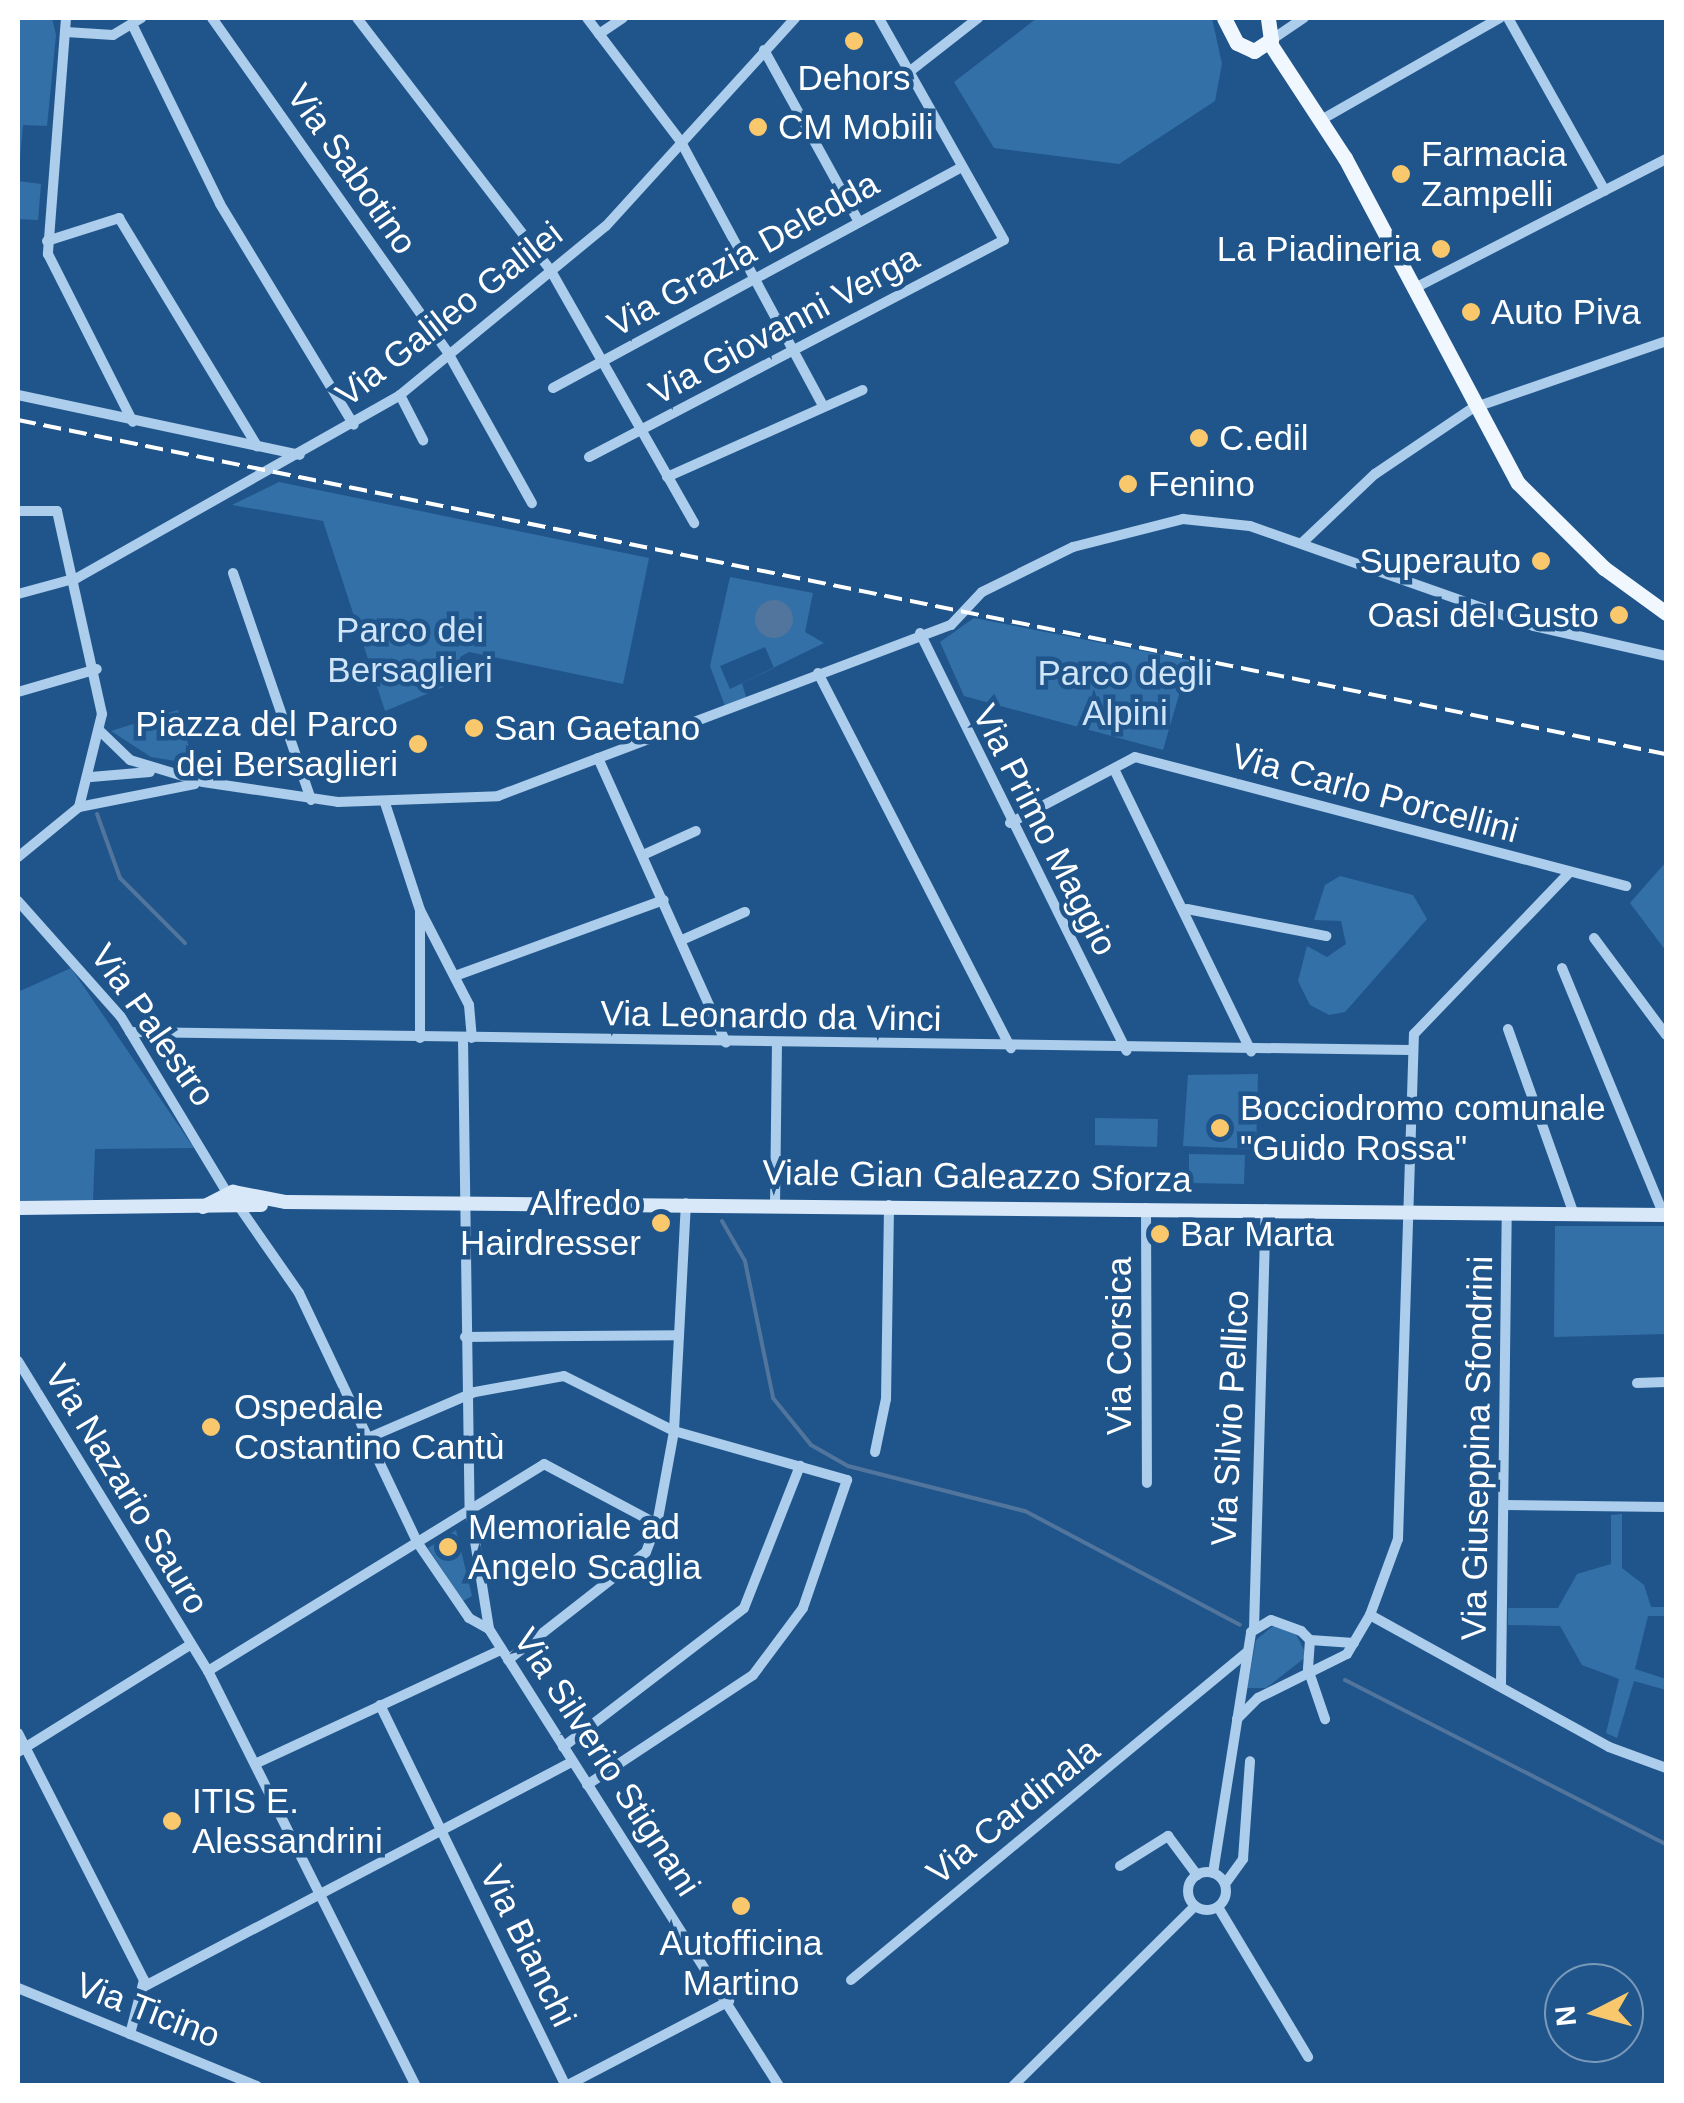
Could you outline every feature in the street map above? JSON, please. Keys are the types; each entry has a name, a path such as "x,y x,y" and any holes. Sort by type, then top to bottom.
{"main road":[{"path":"1268,18 1278,65 1321,120 1474,408 1528,496 1666,612"},
{"path":"1231,22 1254,51 1278,65"},
{"path":"1254,51 1270,41"}],"street":[{"path":"66,18 47,240 56,280 132,422"},
{"name":"Via Sabotino","path":"212,18 448,353 532,503"},
{"path":"357,18 551,270 694,523"},
{"path":"587,18 681,142 823,406"},
{"path":"600,34 623,18"},
{"name":"Via Galileo Galilei","path":"18,594 77,578 354,426 400,394 606,226 795,18"},
{"path":"880,18 961,166"},
{"path":"909,72 978,18"},
{"path":"1270,41 1304,18"},
{"path":"1321,120 1500,18"},
{"path":"1508,18 1605,191"},
{"path":"66,32 113,34 136,21 220,204 354,426"},
{"path":"764,50 858,220"},
{"path":"1412,289 1666,160"},
{"name":"Via Grazia Deledda","path":"553,388 758,280 858,220 961,166"},
{"name":"Via Giovanni Verga","path":"589,457 1004,240 961,166"},
{"path":"47,240 119,218 257,446"},
{"path":"1303,542 1375,474 1474,408 1666,341"},
{"path":"667,476 862,390"},
{"path":"400,394 423,440"},
{"path":"18,395 300,455"},
{"path":"18,511 54,508 77,578 97,669 100,731 91,777 79,807"},
{"path":"91,777 156,772 311,800 385,803 498,796 920,633 956,623 982,592 1050,557 1134,527 1202,519 1303,542 1534,626 1666,656"},
{"path":"233,573 311,800"},
{"name":"Via Primo Maggio","path":"920,633 1010,822 1127,1051"},
{"path":"18,692 97,669"},
{"path":"818,672 1012,1048"},
{"path":"100,731 156,772"},
{"name":"Via Carlo Porcellini","path":"1114,769 1135,757 1626,886"},
{"path":"598,758 726,1043"},
{"path":"1010,822 1114,769 1188,909 1251,1052"},
{"path":"19,854 79,807 203,782"},
{"path":"385,803 420,910 420,1038"},
{"path":"643,854 696,831"},
{"path":"1237,1718 1258,1698 1355,1643 1370,1615 1398,1539 1410,1050 1421,1022 1569,873"},
{"path":"455,976 664,900"},
{"name":"Via Palestro","path":"18,901 130,1032 231,1201 299,1293 417,1542 468,1618 490,1629"},
{"path":"1188,909 1326,936"},
{"name":"Via Silverio Stignani","path":"420,910 455,976 468,1038 464,1200 470,1510 490,1629 779,2086"},
{"path":"682,940 745,912"},
{"path":"1594,938 1666,1034"},
{"path":"1562,968 1665,1215"},
{"path":"1508,1030 1574,1214"},
{"name":"Via Leonardo da Vinci","path":"130,1032 1127,1051 1410,1050"},
{"path":"775,1204 778,1044"},
{"name":"Viale Gian Galeazzo Sforza","path":"18,1208 203,1207 231,1201 464,1200 1665,1215"},
{"path":"508,1660 646,1552 658,1524 674,1431 686,1202"},
{"path":"876,1452 886,1399 890,1204"},
{"name":"Via Corsica","path":"1146,1208 1147,1483"},
{"name":"Via Silvio Pellico","path":"1240,1690 1254,1629 1266,1209"},
{"name":"Via Giuseppina Sfondrini","path":"1501,1684 1507,1214"},
{"path":"465,1336 679,1335"},
{"name":"Via Nazario Sauro","path":"18,1362 208,1671 416,2086"},
{"path":"368,1438 528,1378 572,1378 674,1431 848,1480 803,1608 754,1675 587,1785"},
{"path":"1637,1383 1666,1382"},
{"path":"208,1671 544,1464 658,1524"},
{"path":"563,1748 744,1608 800,1466"},
{"path":"1504,1505 1666,1507"},
{"path":"1370,1615 1620,1752 1666,1768"},
{"path":"1254,1629 1271,1620 1310,1640 1355,1643"},
{"path":"1310,1640 1308,1669 1325,1719"},
{"path":"21,1750 190,1645"},
{"path":"257,1763 500,1650"},
{"name":"Via Cardinala","path":"852,1980 1246,1653"},
{"path":"1210,1686 1240,1690 1258,1698"},
{"path":"1213,1873 1240,1690"},
{"name":"Via Bianchi","path":"380,1705 566,2086"},
{"path":"18,1733 21,1750 145,1986"},
{"path":"1250,1761 1243,1860 1225,1884 1218,1906 1308,2056"},
{"path":"130,2034 145,1986 572,1762"},
{"path":"1120,1866 1168,1836 1197,1875"},
{"path":"1197,1875 1213,1873 1225,1884"},
{"path":"1195,1906 1188,1890 1197,1875"},
{"path":"1012,2086 1195,1906 1218,1906"},
{"name":"Via Ticino","path":"18,1988 257,2086"},
{"path":"566,2086 729,2002"}],"green space":[{"path":"18,18 52,18 56,35 47,126 23,125 18,181"},
{"path":"1037,18 1212,18 1222,64 1215,101 1119,164 994,148 954,82"},
{"path":"18,181 41,184 38,220 18,219"},
{"name":"Parco dei Bersaglieri","path":"279,482 649,558 623,684 469,652 460,657 461,680 385,711 323,521 232,505"},
{"path":"730,577 813,593 805,632 824,643 774,667 765,647 720,666 730,689 742,683 746,697 725,706 710,666"},
{"name":"Parco degli Alpini","path":"974,618 1189,660 1163,750 964,696 940,642"},
{"path":"178,710 194,764 151,757 111,731"},
{"path":"1666,862 1666,951 1630,903"},
{"path":"1340,876 1413,895 1427,919 1345,1012 1329,1015 1310,1005 1298,981 1307,946 1327,957 1346,944 1341,921 1314,920 1325,885"},
{"path":"71,968 194,1148 95,1149 93,1200 18,1201 18,992"},
{"name":"Bocciodromo comunale \"Guido Rossa\"","path":"1258,1074 1256,1149 1183,1146 1188,1075"},
{"path":"1095,1118 1158,1119 1157,1147 1095,1145"},
{"path":"1189,1154 1245,1155 1244,1184 1189,1183"},
{"path":"1555,1226 1666,1226 1666,1334 1554,1337"},
{"path":"1622,1514 1622,1568 1644,1585 1651,1607 1666,1607 1666,1616 1648,1616 1635,1669 1666,1679 1666,1690 1634,1681 1617,1738 1606,1733 1619,1679 1582,1665 1560,1626 1508,1625 1508,1608 1558,1608 1577,1574 1611,1564 1611,1515"},
{"path":"456,1530 472,1596 463,1601 428,1548"},
{"path":"1273,1626 1296,1634 1307,1656 1266,1688 1247,1688 1256,1640"}],"shaded area":[{"path":"774,600 787,606 793,619 787,632 774,638 761,632 755,619 761,606"}],"waterway":[{"path":"97,814 120,878 185,943"},
{"path":"722,1221 745,1261 773,1398 811,1445 848,1466 1025,1511 1240,1625"},
{"path":"1345,1680 1666,1844"}],"railway":[{"path":"18,420 1666,754"}],"place":[{"name":"Dehors","path":"854,41"},
{"name":"CM Mobili","path":"758,127"},
{"name":"Farmacia Zampelli","path":"1401,174"},
{"name":"La Piadineria","path":"1441,249"},
{"name":"Auto Piva","path":"1471,312"},
{"name":"C.edil","path":"1199,438"},
{"name":"Fenino","path":"1128,484"},
{"name":"Superauto","path":"1541,561"},
{"name":"Oasi del Gusto","path":"1619,615"},
{"name":"San Gaetano","path":"474,728"},
{"name":"Piazza del Parco dei Bersaglieri","path":"418,744"},
{"name":"Bocciodromo comunale \"Guido Rossa\"","path":"1220,1128"},
{"name":"Alfredo Hairdresser","path":"661,1223"},
{"name":"Bar Marta","path":"1160,1234"},
{"name":"Ospedale Costantino Cantù","path":"211,1427"},
{"name":"Memoriale ad Angelo Scaglia","path":"448,1547"},
{"name":"ITIS E. Alessandrini","path":"172,1821"},
{"name":"Autofficina Martino","path":"741,1906"}]}
